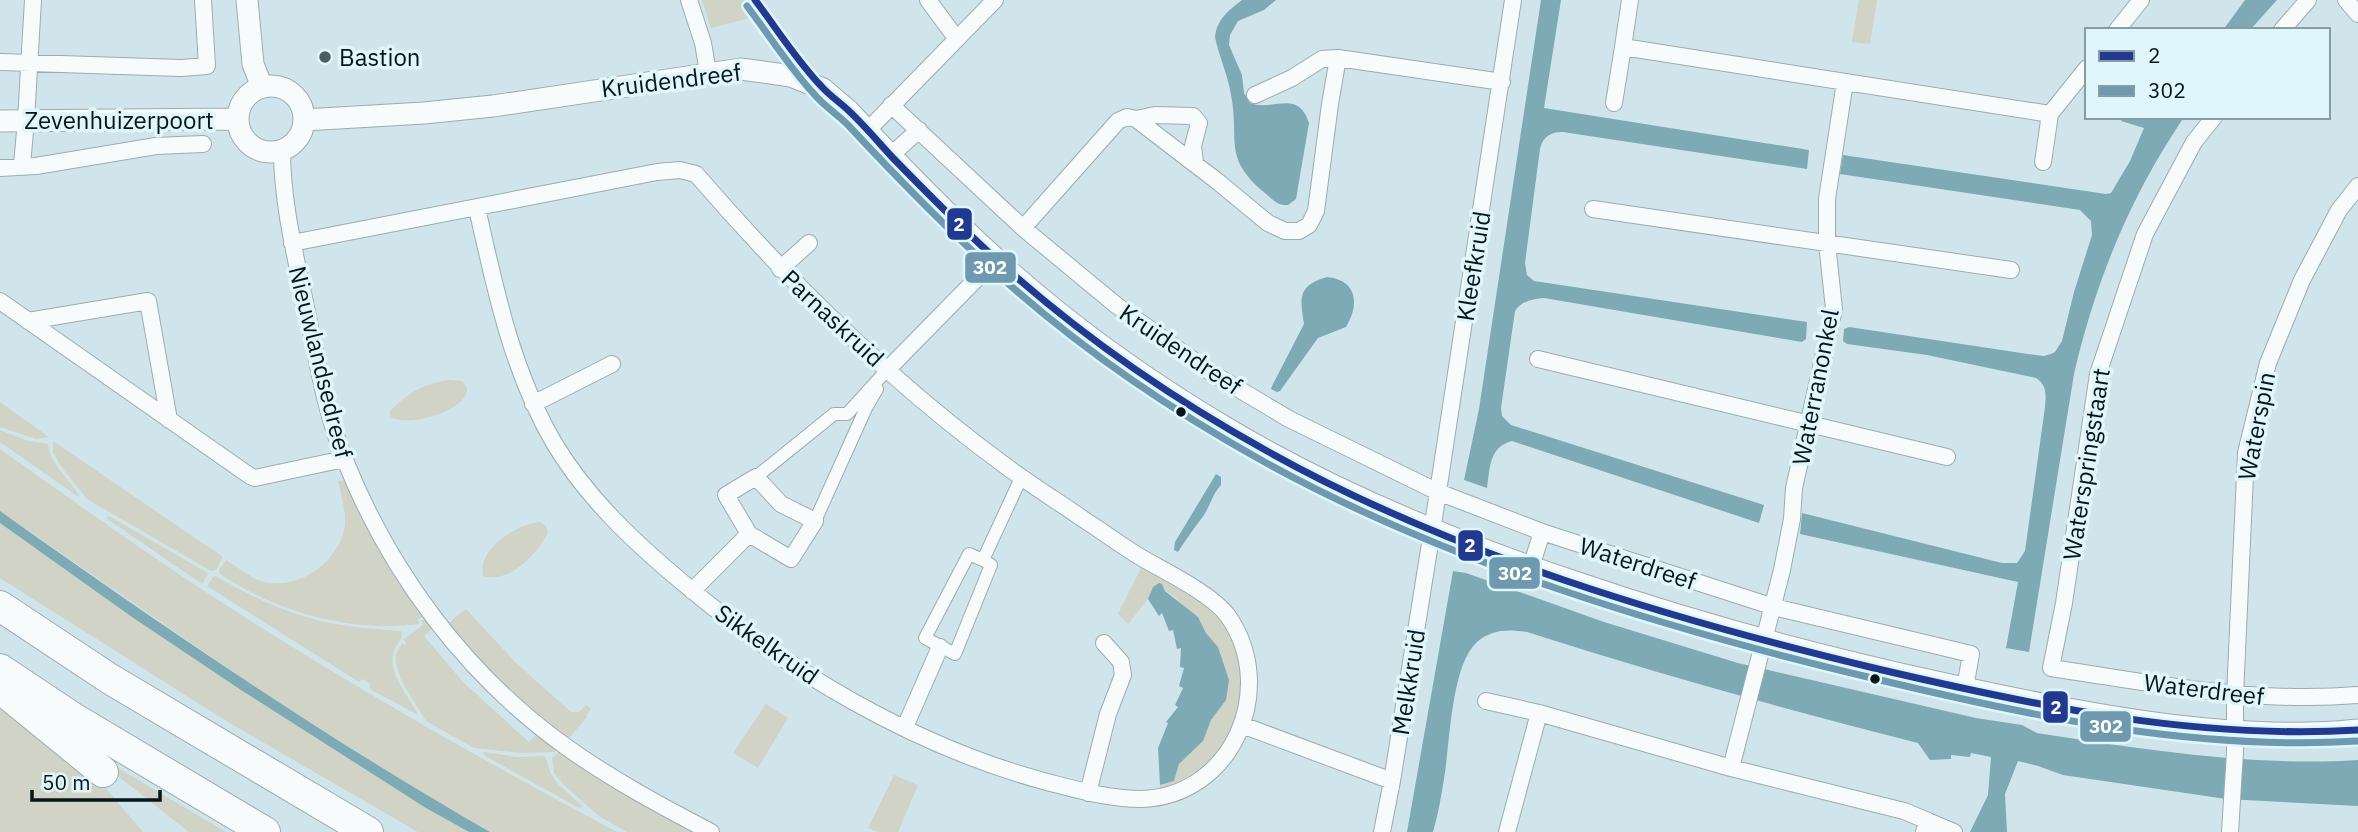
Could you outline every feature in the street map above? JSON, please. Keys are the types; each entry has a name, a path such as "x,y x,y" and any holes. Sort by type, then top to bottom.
{"highway":[{"path":"0,606 110,678 368,832"},
{"path":"0,669 75,719 265,832"},
{"path":"0,688 103,772"}],"street":[{"path":"22,165 33,0"},
{"path":"0,62 181,68 207,66 203,0"},
{"path":"247,0 253,64 262,87"},
{"path":"688,0 703,43 708,72"},
{"path":"928,0 956,38"},
{"path":"867,131 995,0"},
{"name":"Kleefkruid","path":"1432,531 1513,0"},
{"path":"1614,103 1630,0"},
{"path":"2119,28 2141,0"},
{"path":"2284,28 2308,0"},
{"path":"2346,0 2358,14"},
{"path":"1623,47 2050,114"},
{"path":"1255,95 1292,78 1322,59 1338,58 1502,82"},
{"path":"1023,228 1118,121 1127,117 1136,119 1195,163 1268,223 1285,231 1299,231 1309,225 1316,211 1329,104 1338,58"},
{"name":"Kruidendreef","path":"304,120 493,106 741,69 792,76 823,89 849,111 996,259 1124,360 1229,429 1340,488 1432,531"},
{"path":"2043,162 2050,114 2085,70"},
{"name":"Waterranonkel","path":"1774,607 1789,538 1794,488 1834,309 1826,243 1828,199 1845,82"},
{"path":"272,86 290,92 302,108 304,120 293,143 272,152 252,146 239,130 239,108 244,99 262,87 272,86"},
{"name":"Kruidendreef","path":"891,105 1023,228 1116,305 1210,372 1289,419 1438,492"},
{"path":"1136,119 1155,115 1193,116 1199,123 1194,146 1195,163"},
{"name":"Zevenhuizerpoort","path":"0,121 238,119"},
{"name":"Waterspringstaart","path":"2051,668 2064,603 2098,374 2145,234 2194,142 2212,119"},
{"path":"891,155 919,130"},
{"path":"0,168 36,166 156,146 203,144"},
{"name":"Nieuwlandsedreef","path":"282,149 282,172 292,243 318,369 344,459 372,520 413,588 451,640 517,709 565,746 639,793 711,832"},
{"name":"Parnaskruid","path":"292,243 657,173 680,170 696,174 780,269 931,409 1021,478 1142,558 1212,600 1228,617 1243,646 1250,682 1242,725"},
{"name":"Waterspin","path":"2230,832 2246,453 2268,363 2302,280 2339,210 2358,186"},
{"name":"Sikkelkruid","path":"477,208 503,320 533,404 556,446 589,492 643,550 692,591 801,671 905,727 1006,770 1088,793 1136,799 1166,796 1203,778 1228,754 1242,725"},
{"path":"1593,209 2011,270"},
{"path":"780,269 809,243"},
{"path":"887,370 866,408 815,521 791,559 749,534 726,495 756,477 834,414 847,414 887,370 996,259"},
{"path":"0,301 250,476 255,478 344,459"},
{"path":"28,321 148,301 169,420"},
{"path":"1538,359 1947,457"},
{"path":"533,404 612,364"},
{"path":"756,477 781,504 815,521"},
{"path":"983,560 1021,478"},
{"name":"Waterdreef","path":"1438,492 1542,532 1774,607 1971,653 1965,688"},
{"name":"Waterdreef","path":"1432,531 1531,567 1765,641 1965,688 2123,717 2235,730 2302,733 2358,730"},
{"name":"Melkkruid","path":"1382,832 1432,531"},
{"path":"1531,567 1542,532"},
{"path":"692,591 749,534"},
{"path":"969,554 983,560 991,565 956,654 925,638 969,554"},
{"path":"1731,768 1774,607"},
{"path":"1088,793 1104,726 1123,675 1121,662 1104,643"},
{"path":"905,727 940,647"},
{"name":"Waterdreef","path":"2051,668 2235,695 2301,698 2358,695"},
{"path":"1486,701 1539,713 1731,768 1904,811 1926,827 1954,832"},
{"path":"1507,832 1539,713"},
{"path":"1242,725 1392,781"}],"shaded area":[{"path":"702,0 746,0 757,16 711,28"},
{"path":"1859,0 1877,0 1870,44 1852,42"},
{"path":"448,380 462,381 467,389 464,398 456,406 414,420 400,420 390,416 390,411 409,394"},
{"path":"0,402 49,437 36,439 0,427"},
{"path":"0,430 25,440 48,444 57,466 80,498 0,442"},
{"path":"53,441 223,557 216,570 211,571 87,499 60,465 53,452"},
{"path":"0,449 163,563 267,631 415,720 617,832 490,832 435,801 265,694 0,511"},
{"path":"346,480 425,614 418,620 419,624 367,625 315,617 266,599 220,574 219,570 226,560 264,582 292,582 316,570 327,561 342,538 345,519 338,481"},
{"path":"109,516 206,572 208,574 202,584 106,518"},
{"path":"540,522 546,526 548,533 530,558 503,576 483,576 486,556 492,548 521,527"},
{"path":"0,523 238,687 393,787 469,832 418,832 228,722 0,578"},
{"path":"1142,566 1190,593 1215,613 1232,638 1241,664 1243,690 1237,716 1226,740 1209,760 1187,777 1160,789 1160,785 1174,781 1179,764 1203,741 1211,720 1226,700 1228,680 1218,647 1206,633 1198,617 1162,588 1153,587 1148,599 1128,624 1118,614"},
{"path":"216,576 259,599 305,617 344,625 401,631 402,636 392,660 393,668 418,715 370,689 370,684 363,679 359,682 207,586"},
{"path":"466,609 515,662 571,712 579,712 586,705 591,709 568,739 514,697 446,625"},
{"path":"426,618 433,628 424,636 463,682 529,742 538,733 557,747 554,752 521,753 474,748 426,721 401,680 396,654 402,643 406,645 404,639 423,625 422,620"},
{"path":"0,698 102,784 143,832 0,832"},
{"path":"766,704 788,718 758,768 733,753"},
{"path":"560,751 701,832 627,832 599,816 554,773 552,758"},
{"path":"484,752 516,757 545,756 551,774 558,784 583,807 579,808 487,757"},
{"path":"118,768 226,832 189,832 114,773"},
{"path":"894,775 918,785 898,832 878,832 868,828"}],"water":[{"path":"1242,0 1276,0 1264,10 1238,21 1230,35 1229,45 1242,75 1244,93 1250,103 1258,105 1284,103 1298,106 1309,123 1296,199 1288,205 1276,202 1252,180 1243,169 1235,148 1231,95 1215,37 1221,20"},
{"path":"1541,0 1561,0 1544,108 1809,150 1807,169 1563,132 1551,134 1545,138 1540,149 1525,263 1527,275 1534,281 1807,322 1806,339 1802,342 1544,298 1532,300 1515,311 1502,416 1511,425 1764,505 1759,523 1512,441 1504,444 1495,453 1487,488 1464,480 1479,409"},
{"path":"2245,0 2277,0 2252,28 2224,28"},
{"path":"2183,119 2131,209 2104,272 2074,374 2029,652 2006,648 2018,582 1800,534 1802,513 2002,563 2017,563 2025,551 2045,407 2042,384 2036,378 1927,355 1847,344 1843,341 1844,329 1849,327 2044,356 2051,354 2062,341 2092,235 2091,221 2080,210 1840,174 1843,155 2106,194 2111,193 2130,161 2144,128 2121,121"},
{"path":"1327,277 1337,279 1350,288 1354,302 1350,318 1346,327 1318,338 1277,392 1271,389 1272,386 1304,324 1302,300 1305,289"},
{"path":"1216,474 1221,477 1221,485 1178,552 1174,550 1175,542"},
{"path":"0,511 241,678 364,757 490,832 469,832 426,808 241,690 0,523"},
{"path":"1453,571 1466,573 1604,622 1738,663 1976,718 2022,725 2037,733 2237,759 2318,762 2358,760 2358,806 2226,799 2063,775 2018,761 2005,794 2007,832 1970,832 1988,795 1991,757 1971,753 1970,757 1951,755 1951,759 1930,760 1918,743 1722,691 1527,632 1506,630 1482,638 1468,654 1456,687 1444,779 1433,832 1407,832"},
{"path":"1159,583 1198,617 1206,633 1218,647 1229,680 1226,700 1211,720 1203,741 1179,764 1174,781 1160,785 1158,748 1168,723 1166,722 1178,707 1175,705 1183,688 1179,686 1184,668 1180,667 1181,648 1177,649 1173,630 1169,631 1162,613 1159,616 1148,599 1153,587"}],"transit line":[{"name":"2","path":"755,0 825,90 855,117 971,236 1061,314 1127,364 1231,431 1338,488 1411,522 1487,552 1643,606 1800,650 1937,683 2056,707 2176,725 2297,732 2358,730"},
{"name":"302","path":"747,6 818,98 848,125 952,232 1047,317 1135,382 1229,442 1332,497 1406,531 1483,562 1640,615 1798,660 1935,693 2055,718 2176,736 2297,743 2358,741"}],"place":[{"name":"Bastion","path":"325,57"}]}
